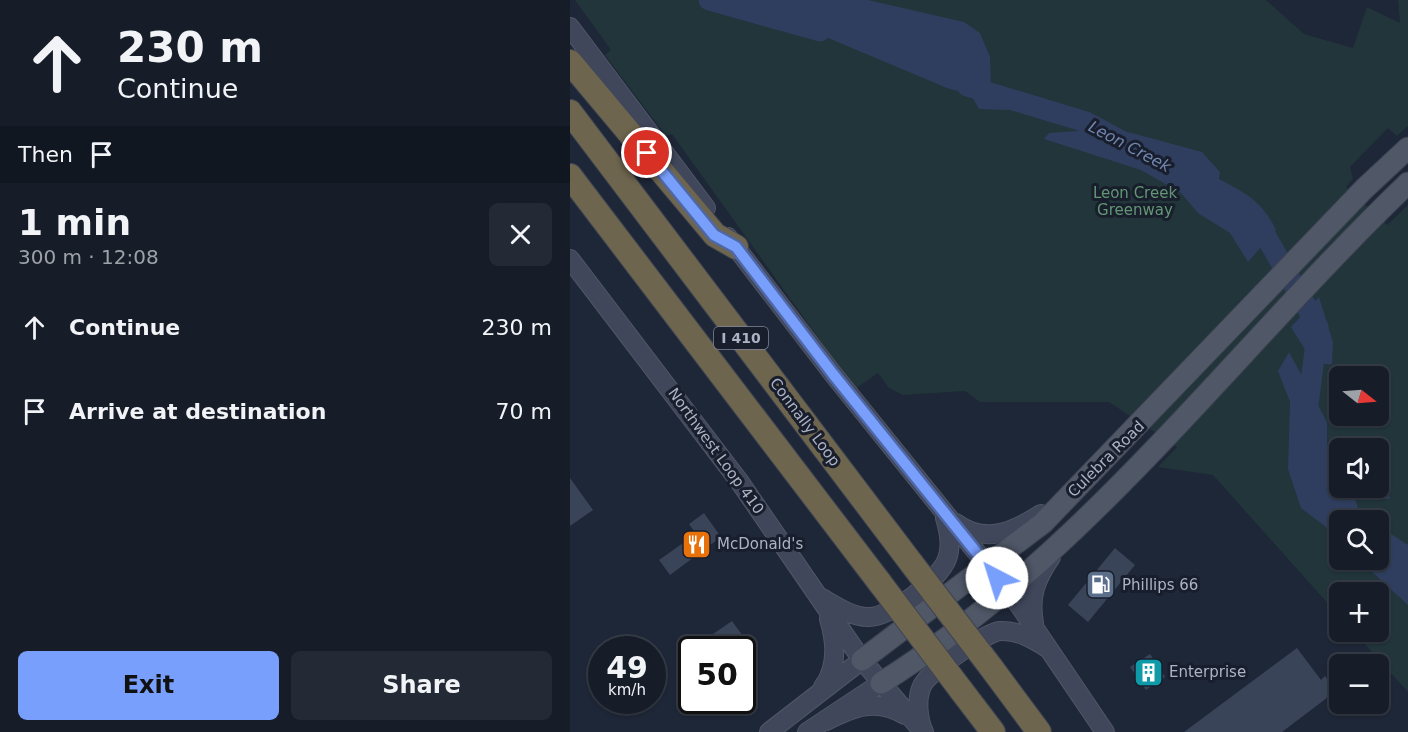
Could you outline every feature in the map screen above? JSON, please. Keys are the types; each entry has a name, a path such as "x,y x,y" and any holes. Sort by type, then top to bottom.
{"highway":[{"path":"570,62 714,235 736,247"},
{"name":"Connally Loop","path":"570,112 1039,732"},
{"name":"I 410","path":"570,176 993,732"}],"main road":[{"path":"570,27 736,247 1034,625 1105,732"},
{"name":"Culebra Road","path":"769,732 1043,523 1364,189 1408,148"},
{"name":"Culebra Road","path":"807,732 922,656 1059,546 1408,183"},
{"name":"Northwest Loop 410","path":"570,259 712,444 862,660 920,729"},
{"path":"942,510 958,525 972,532 1001,534 1023,525 1070,495"},
{"path":"818,596 860,616 876,617 896,608 938,574 945,564 950,539 942,510"},
{"path":"1034,625 1031,599 1034,585 1059,546"},
{"path":"818,596 828,618 834,647 831,672 819,692"},
{"path":"920,729 919,701 925,681 985,636 999,631 1014,632 1031,638 1051,651"},
{"path":"826,721 857,707 873,704 898,711 920,729"}],"green space":[{"name":"Leon Creek Greenway","path":"575,0 1266,0 1304,34 1353,48 1367,7 1400,23 1398,0 1408,0 1408,126 1397,136 1388,128 1350,167 1353,179 1346,187 1387,225 1408,205 1408,692 1389,671 1389,654 1374,654 1363,642 1389,642 1389,582 1329,582 1329,605 1213,475 1158,467 1177,447 1109,402 980,402 965,391 903,395 889,388 878,373 855,389 672,134 666,136 605,55 611,50"}],"water":[{"path":"747,0 868,0 964,22 980,33 990,57 991,85 997,98 1010,110 979,109 971,95 947,88 747,4"},
{"path":"1107,129 1132,133 1202,152 1220,172 1219,179 1253,199 1271,220 1276,230 1248,262 1230,233 1198,213 1181,193 1141,170 1044,139 1049,133"},
{"path":"1319,297 1333,342 1332,364 1314,364 1291,327"},
{"path":"1289,352 1327,422 1329,498 1355,498 1359,510 1329,510 1329,533 1326,527 1301,508 1288,469 1290,402 1278,371"},
{"path":"1389,533 1408,545 1408,605 1389,588 1389,582 1383,582 1370,570 1389,570"}],"building":[{"path":"570,478 593,510 570,526"},
{"name":"McDonald's","path":"704,513 721,537 670,575 659,560 696,534 689,524"},
{"name":"Phillips 66","path":"1115,548 1135,565 1088,622 1068,605"},
{"path":"732,621 743,636 710,636"},
{"path":"1297,648 1321,680 1325,676 1329,681 1329,696 1282,732 1184,732"},
{"name":"Enterprise","path":"1150,654 1165,677 1146,690 1130,667"}],"waterway":[{"name":"Leon Creek","path":"709,0 820,31"},
{"name":"Leon Creek","path":"967,86 1086,122 1127,144"},
{"name":"Leon Creek","path":"1253,214 1318,327 1306,420"}],"place":[{"name":"McDonald's","path":"696,544"},
{"name":"Phillips 66","path":"1101,585"},
{"name":"Enterprise","path":"1148,672"}],"route":[{"path":"647,153 698,212 714,235 736,247 833,374 997,578"}]}
